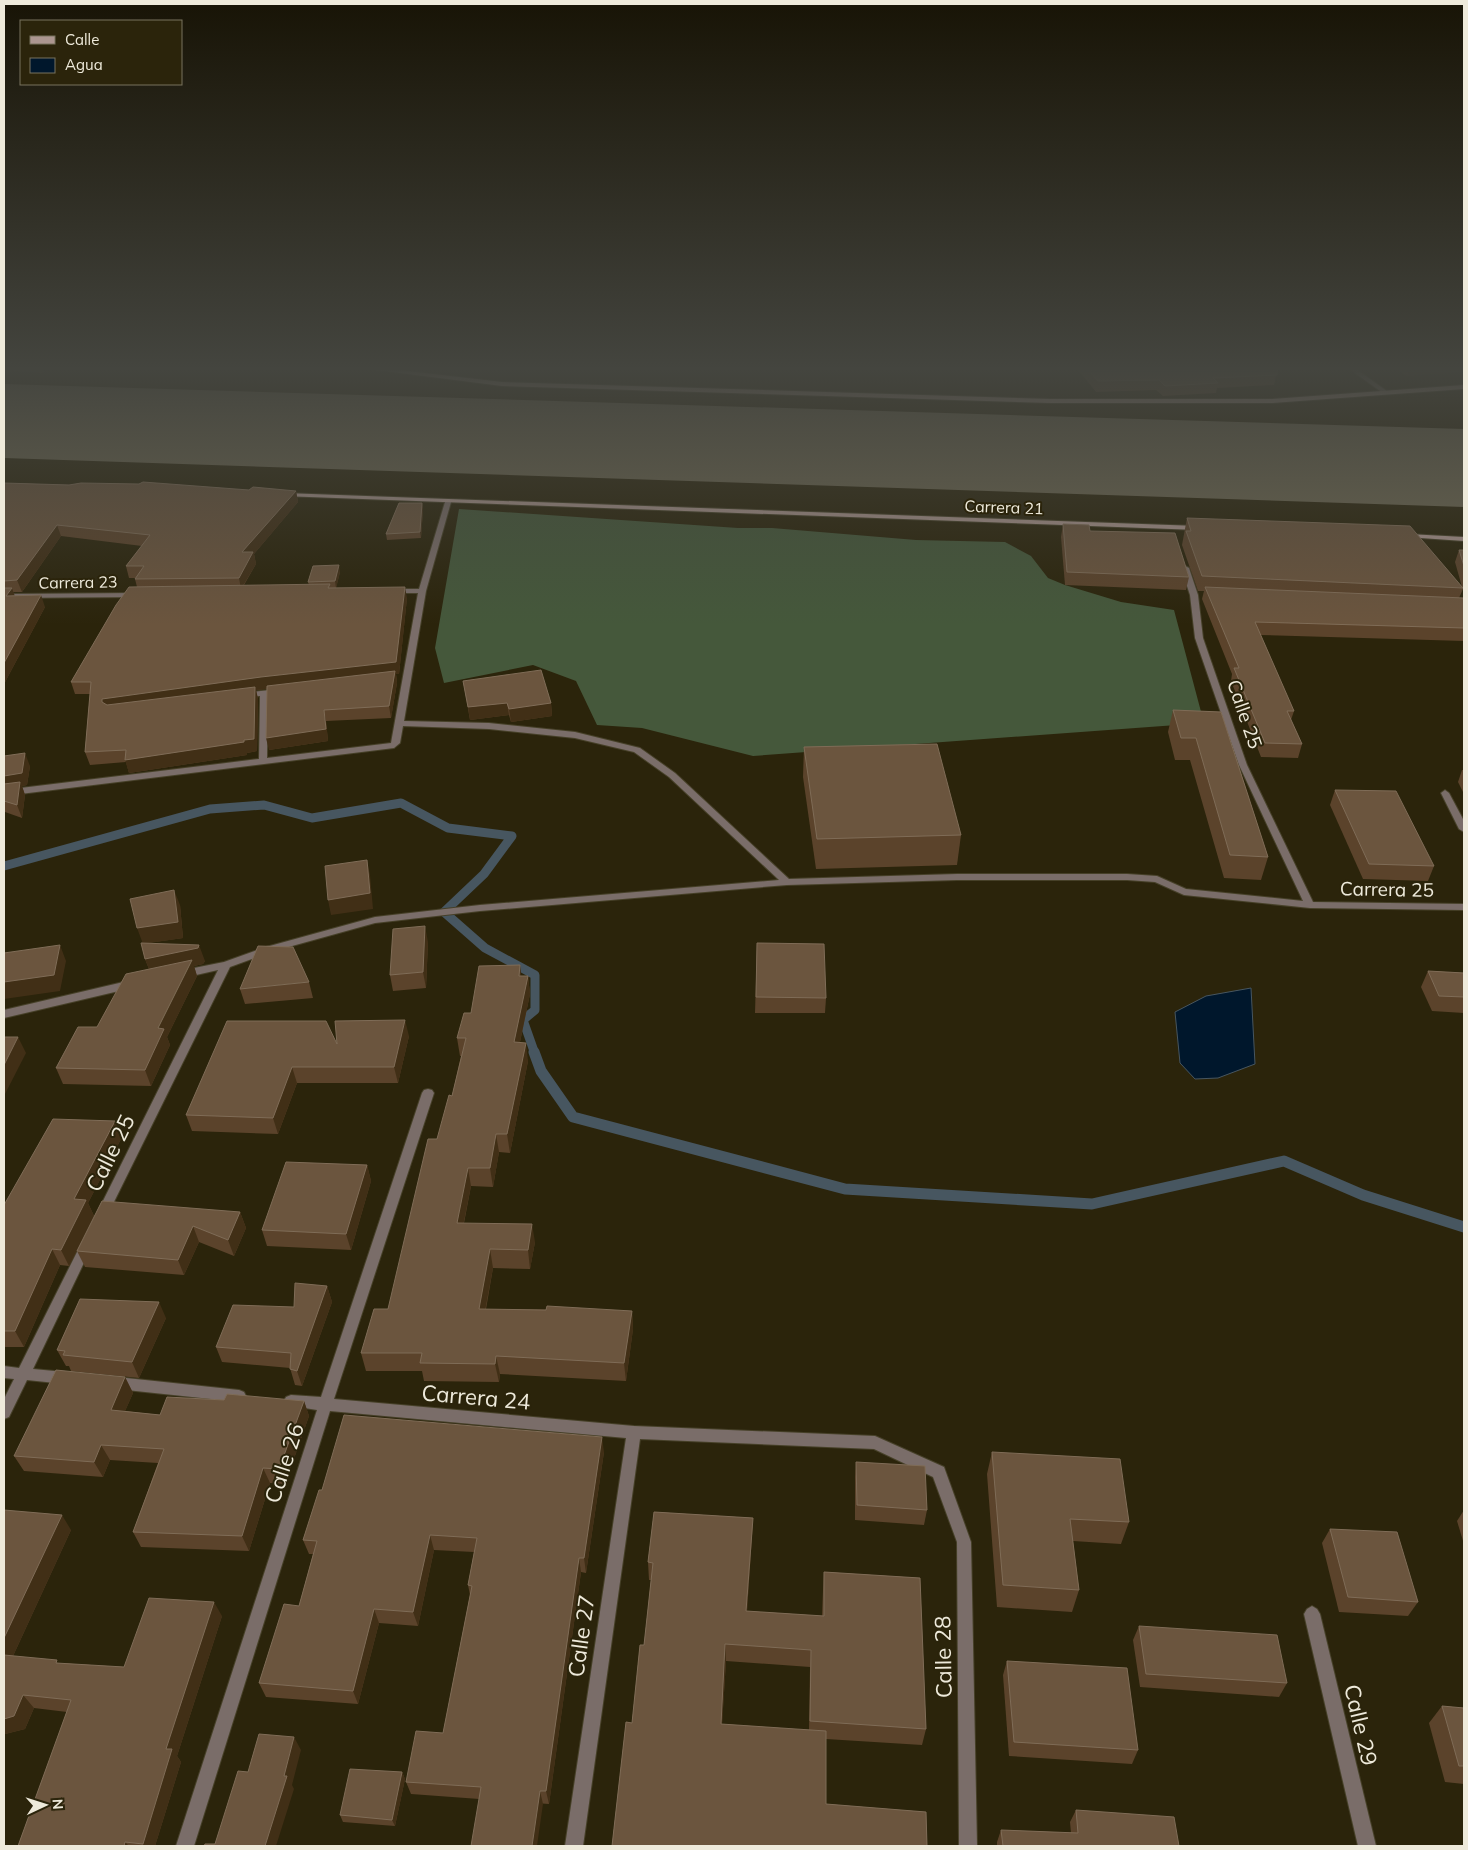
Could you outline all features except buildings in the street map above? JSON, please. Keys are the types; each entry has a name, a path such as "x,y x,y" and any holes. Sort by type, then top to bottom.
{"main road":[{"name":"Carrera 21","path":"280,495 1173,531 1210,528"},
{"path":"1396,536 1464,539"}],"street":[{"path":"4,794 390,746 396,743 422,591 448,502"},
{"name":"Calle 25","path":"1183,561 1194,595 1199,638 1243,765 1310,906"},
{"path":"382,591 422,591"},
{"name":"Carrera 23","path":"4,596 143,594"},
{"path":"1194,595 1204,595"},
{"path":"398,678 407,677"},
{"path":"236,696 293,690"},
{"path":"263,761 264,693"},
{"path":"398,723 489,726 575,735 637,750 672,775 787,882"},
{"path":"1445,793 1464,829"},
{"name":"Carrera 25","path":"168,977 226,965 270,949 374,920 480,908 787,882 957,876 1126,877 1157,879 1184,892 1310,906 1464,907"},
{"name":"Calle 25","path":"4,1413 226,965"},
{"path":"4,1014 139,982"},
{"name":"Calle 26","path":"185,1846 325,1405 428,1093"},
{"path":"4,1372 81,1379"},
{"path":"101,1381 257,1398"},
{"name":"Carrera 24","path":"276,1400 634,1432 875,1443 939,1472"},
{"name":"Calle 27","path":"574,1846 634,1432"},
{"name":"Calle 28","path":"939,1472 964,1542 968,1846"},
{"name":"Calle 29","path":"1312,1614 1367,1846"}],"green space":[{"path":"459,509 738,528 772,528 916,540 1005,542 1031,556 1048,578 1065,585 1121,602 1174,610 1204,723 753,756 642,728 597,725 576,681 533,665 444,683 435,648"}],"water":[{"path":"1251,988 1255,1064 1218,1078 1195,1079 1180,1063 1175,1012 1206,996"}],"waterway":[{"path":"4,866 210,809 264,805 312,818 401,803 448,828 512,836 484,874 444,912 485,948 535,975 535,1010 523,1020 535,1054"},
{"path":"534,1052 541,1071 573,1117 845,1189 1092,1204 1284,1161 1363,1195 1464,1227"}],"runway":[{"path":"977,452 1464,468"}]}
